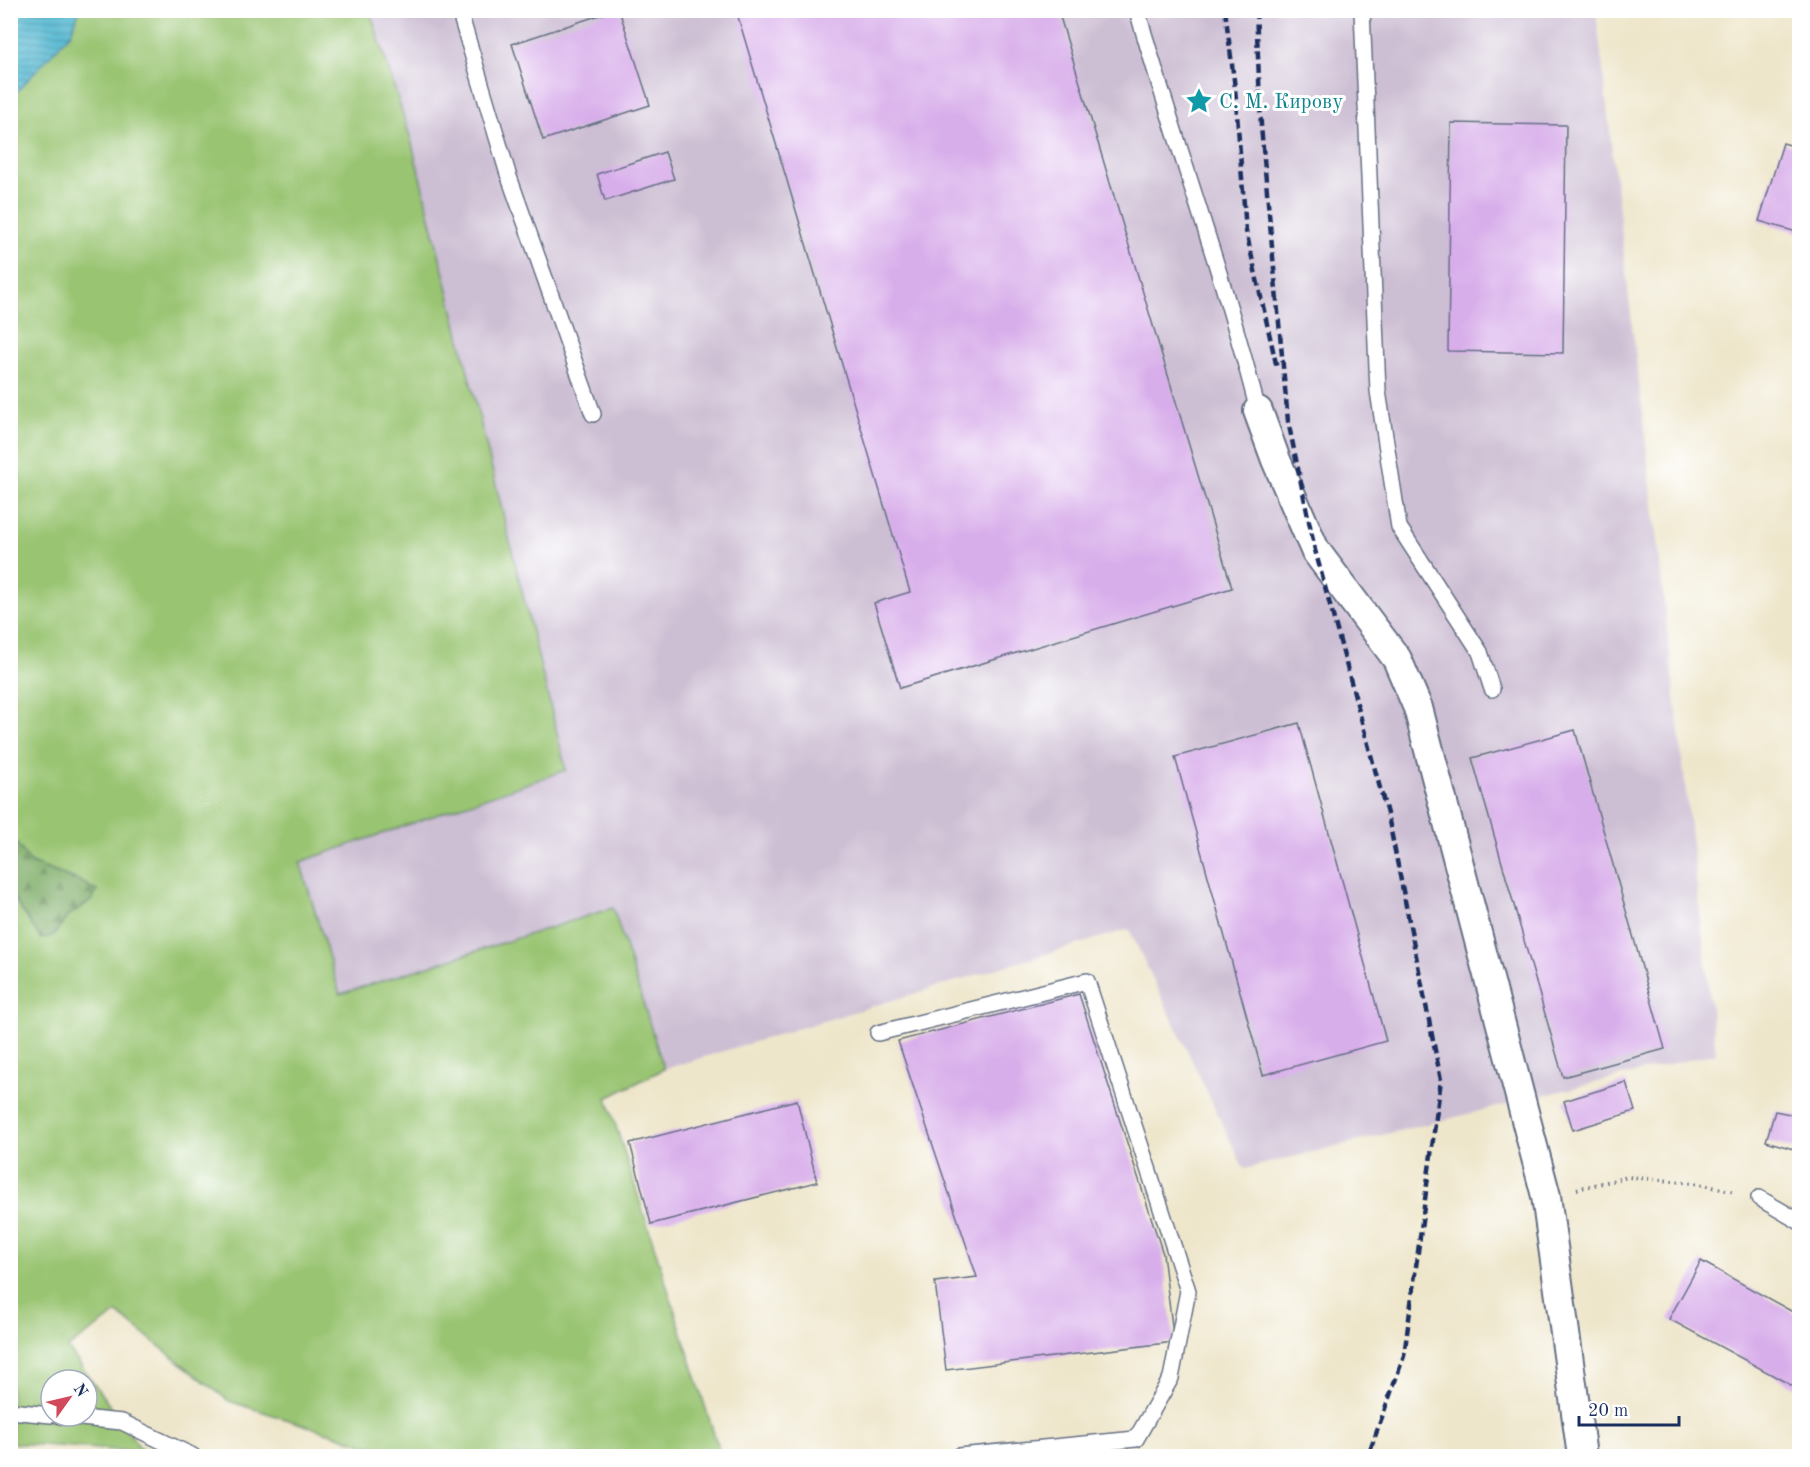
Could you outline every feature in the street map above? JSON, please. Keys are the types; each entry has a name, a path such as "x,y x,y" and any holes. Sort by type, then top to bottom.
{"street":[{"path":"1258,411 1276,460 1315,550 1398,659 1418,708 1546,1196 1582,1456"}],"lane":[{"path":"459,10 508,174 592,414"},
{"path":"1137,10 1167,115 1237,326 1258,411"},
{"path":"1362,10 1378,391 1399,527 1480,652 1492,689"},
{"path":"878,1033 1087,981 1188,1291 1171,1378 1136,1439 959,1456"},
{"path":"1759,1198 1800,1222"},
{"path":"10,1411 39,1414"},
{"path":"99,1420 122,1422 193,1456"}],"path":[{"path":"1546,1196 1628,1177 1694,1183 1759,1198"}],"shaded area":[{"path":"370,11 1596,11 1716,1053 1244,1169 1129,929 664,1069 613,908 339,995 299,862 566,770 411,140"}],"green space":[{"path":"79,11 370,11 411,140 566,770 300,862 340,994 613,908 664,1069 607,1098 721,1456 417,1456 366,1445 229,1401 117,1313 68,1348 82,1368 39,1368 39,1428 99,1428 99,1391 143,1452 11,1443 10,98 70,33"},
{"path":"11,836 31,863 80,881 97,891 92,900 67,917 54,935 41,939 11,894"}],"water":[{"path":"11,10 79,11 71,33 11,98"}],"building":[{"path":"619,10 650,105 543,140 512,44"},
{"path":"736,10 1058,10 1232,588 900,688 874,603 910,592"},
{"path":"1451,123 1566,125 1563,353 1448,351"},
{"path":"1783,143 1800,148 1800,233 1759,221"},
{"path":"665,152 674,179 605,201 597,174"},
{"path":"1299,723 1386,1041 1263,1075 1175,757"},
{"path":"1575,730 1665,1049 1563,1077 1472,758"},
{"path":"1079,994 1163,1254 1174,1342 946,1370 935,1282 977,1277 898,1041"},
{"path":"1626,1082 1635,1111 1573,1130 1564,1101"},
{"path":"797,1100 817,1182 651,1224 630,1143"},
{"path":"1775,1111 1800,1116 1800,1151 1766,1141"},
{"path":"1701,1261 1800,1316 1800,1390 1669,1319"}],"railway":[{"path":"1225,10 1235,88 1246,231 1277,368"},
{"path":"1256,10 1261,126 1288,421 1315,550 1389,821 1441,1080 1404,1356 1368,1456"}],"place":[{"name":"С. М. Кирову","path":"1199,101"}]}
